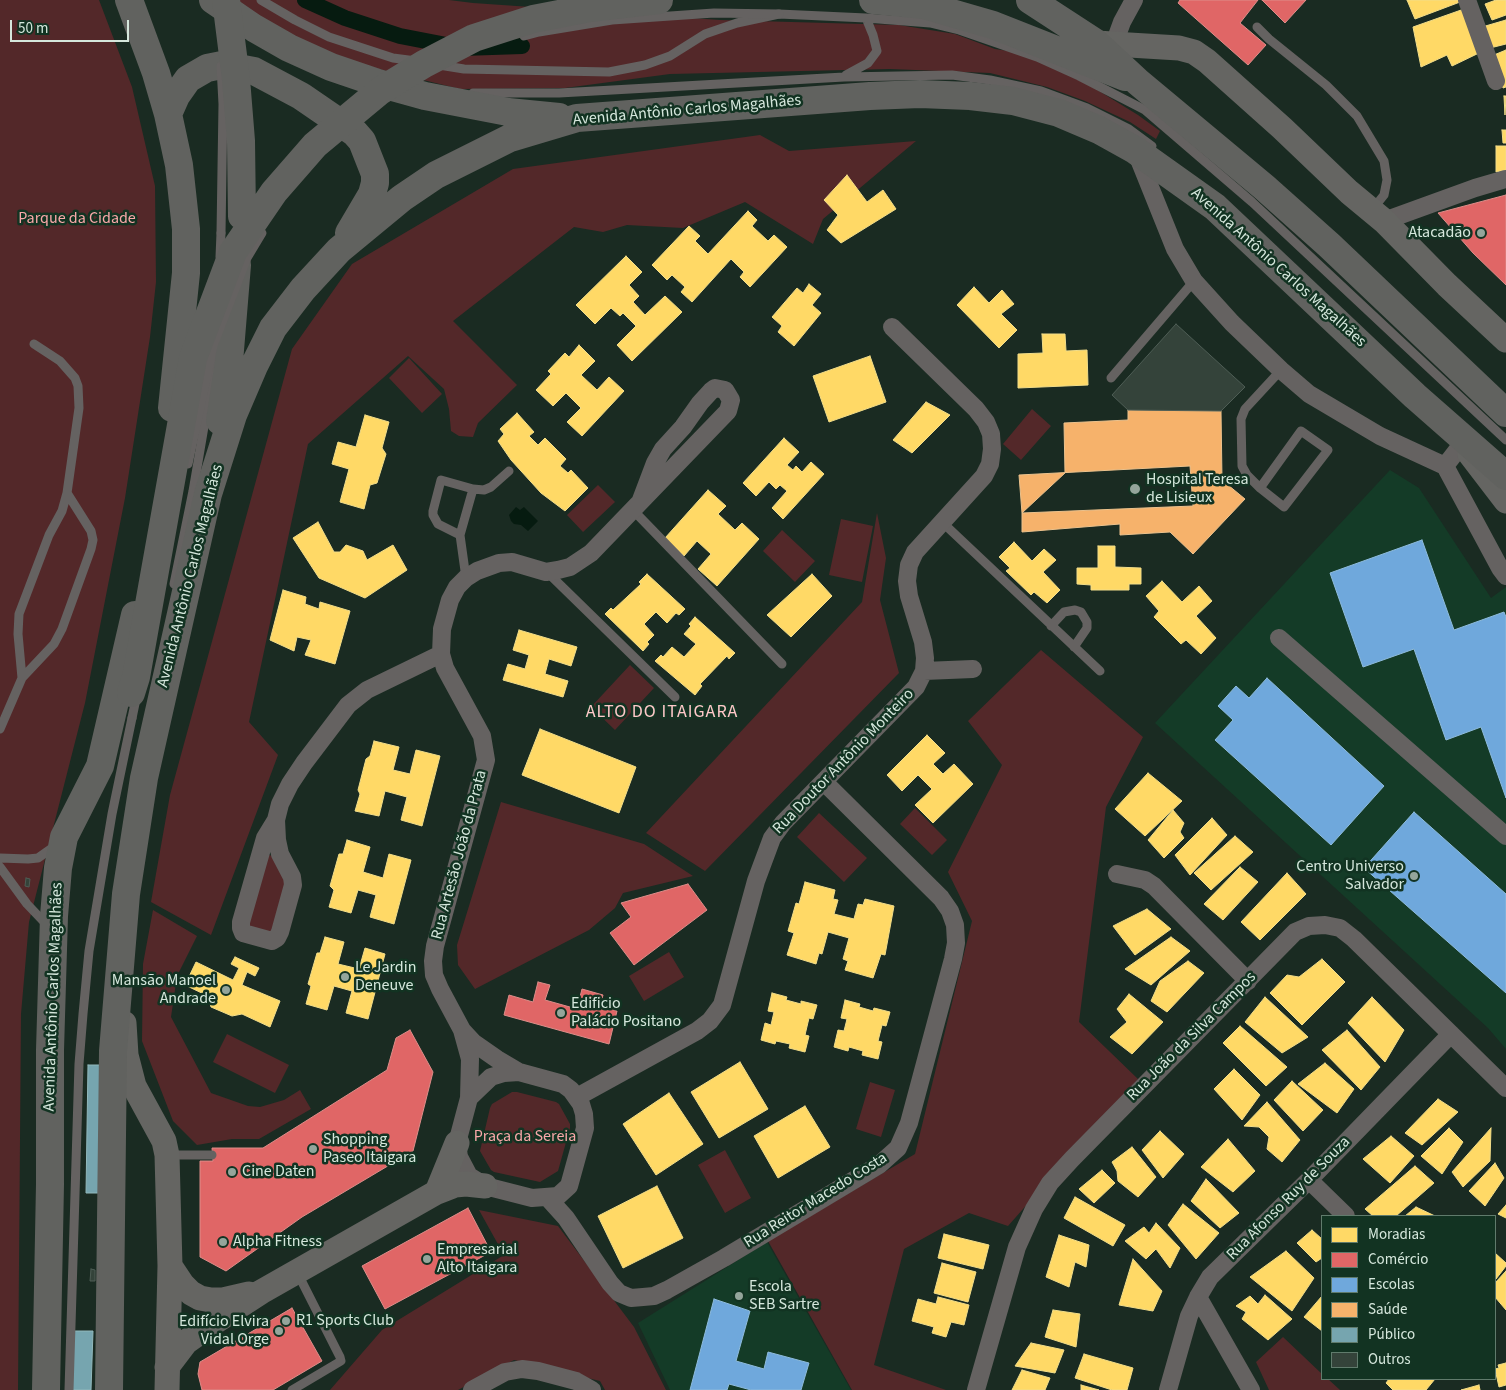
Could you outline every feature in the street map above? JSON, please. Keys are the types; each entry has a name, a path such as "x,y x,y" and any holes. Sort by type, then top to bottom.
{"main road":[{"name":"Avenida Antônio Carlos Magalhães","path":"46,1390 50,1184 50,1050 56,894 64,837 100,766 155,531 177,371 186,273 186,229 179,165 168,114 156,73 129,0"},
{"path":"100,766 131,706 193,358 233,252 274,192 315,145 380,90 474,38 533,19 590,8 659,0"},
{"path":"1030,0 1105,43 1138,82 1264,187 1329,245 1506,413"},
{"path":"869,9 924,5 994,25 1138,82"},
{"path":"221,6 289,48 331,67 378,83 425,96 508,112 577,118"},
{"path":"208,494 253,222 240,132 236,79 221,6"},
{"path":"168,114 176,96 188,79 208,68 222,65 254,71 301,96 355,133 367,151 375,174 375,183 372,194 339,250"},
{"name":"Avenida Antônio Carlos Magalhães","path":"109,1390 113,1051 127,884 144,778 208,494 233,415 273,328 303,289 339,250 402,198 436,175 510,138 577,118 920,94 970,96 1013,101 1059,113 1147,150 1215,207 1416,396 1506,476"}],"street":[{"path":"1105,43 1122,22 1134,0"},
{"path":"1467,0 1496,81"},
{"path":"1105,43 1179,48 1194,52 1207,61 1378,216 1506,340"},
{"path":"1147,150 1175,249 1194,281 1232,323 1309,394 1380,436 1445,466 1506,576"},
{"path":"1378,216 1506,180"},
{"name":"Rua Doutor Antônio Monteiro","path":"577,1096 698,1031 710,1021 722,1005 756,881 772,838 783,823 916,687 924,670 923,642 909,596 907,581 909,565 915,552 984,476 990,464 991,434 986,422 976,410 892,327"},
{"path":"276,820 280,854 292,877 293,885 280,932 277,938 272,941 248,935 241,928 262,846 276,820 280,804 290,784 348,705 367,690 441,654 442,629 450,600 457,587 466,578 487,566 512,562 546,572 570,567 591,553 636,504 728,411 731,400 725,390 715,388 711,391 700,403 684,427 663,449 636,504"},
{"name":"Avenida Antônio Carlos Magalhães","path":"1416,396 1466,438 1506,501"},
{"path":"1445,466 1466,438"},
{"path":"1479,529 1506,559"},
{"path":"1280,638 1506,836"},
{"name":"Rua Artesão João da Prata","path":"441,654 452,681 482,736 486,760 435,946 433,961 434,975 462,1030 470,1059 469,1098"},
{"name":"Rua Doutor Antônio Monteiro","path":"924,670 973,669"},
{"name":"Rua Reitor Macedo Costa","path":"547,1198 566,1218 610,1283 619,1293 631,1298 643,1298 654,1296 667,1290 724,1258 879,1165 898,1148 909,1124 953,959 956,943 955,925 950,911 941,898 824,782"},
{"path":"1117,874 1145,880 1154,886 1248,981"},
{"name":"Rua João da Silva Campos","path":"976,1390 1017,1247 1034,1209 1050,1183 1295,932 1309,926 1325,925 1340,928 1354,939 1506,1088"},
{"name":"Avenida Antônio Carlos Magalhães","path":"120,951 126,1054 134,1086 164,1141 167,1155 170,1266 167,1379"},
{"name":"Rua Artesão João da Prata","path":"462,1030 474,1043 519,1072"},
{"name":"Rua Afonso Ruy de Souza","path":"1168,1390 1182,1338 1198,1297 1210,1277 1309,1180 1451,1034"},
{"path":"167,1379 186,1342 196,1334 261,1292 437,1192 466,1184 485,1186 532,1198 558,1196 569,1186 585,1128 584,1114 577,1096 563,1084 519,1072 504,1073 492,1077 469,1098 457,1143 437,1192"},
{"path":"457,1143 459,1157 469,1176 485,1186"},
{"path":"1309,1180 1345,1215"},
{"path":"170,1266 186,1289 200,1298 223,1300 261,1292"},
{"path":"1198,1297 1251,1390"},
{"path":"472,1390 505,1372 522,1369 538,1370 576,1381 592,1390"}],"lane":[{"path":"217,0 221,6 306,49 371,71"},
{"path":"262,0 294,20 329,37 393,58 464,69 609,72 645,65 670,56 705,34 779,14"},
{"path":"844,77 868,63 877,51 869,9"},
{"path":"512,40 539,32 612,20 714,13 779,14 869,9 967,33 1037,57 1145,110 1252,202 1506,440"},
{"path":"1257,27 1326,85 1357,116 1384,161 1387,180 1378,216"},
{"path":"171,598 194,491 213,374 221,233 223,104 221,55"},
{"path":"434,73 458,59"},
{"path":"389,75 417,82 392,97"},
{"path":"462,93 559,93 844,77 952,76 990,80 1041,91 1087,108 1129,129 1147,150"},
{"path":"343,137 356,125"},
{"path":"1202,186 1328,301"},
{"path":"186,469 214,346 247,258 253,222"},
{"path":"1111,378 1194,281"},
{"path":"22,678 18,634 19,614 49,535 62,511 67,493 79,408 78,386 75,378 60,361 34,344"},
{"path":"1260,488 1301,430 1328,450 1284,508 1260,488 1247,475 1242,466 1241,419 1245,409 1281,370"},
{"path":"1466,438 1506,465"},
{"path":"460,535 434,520 433,511 441,480 472,489 484,490 492,487 509,471"},
{"path":"466,578 460,535 472,489"},
{"path":"0,729 22,678 54,644 62,630 91,549 93,540 91,530 67,493"},
{"path":"636,504 782,664"},
{"path":"942,522 1100,671"},
{"path":"69,1390 79,1064 89,951 131,706 166,564"},
{"path":"546,572 675,697"},
{"path":"1051,626 1064,612 1069,610 1081,612 1087,622 1087,628 1085,634 1074,647"},
{"path":"0,858 38,858 64,837"},
{"path":"0,867 27,904 54,933"},
{"path":"100,1302 106,1113 105,1023"},
{"path":"167,1155 212,1155"},
{"path":"292,1390 340,1361 340,1357 297,1272"}],"shaded area":[{"name":"Centro Universo Salvador","path":"1390,470 1419,488 1491,598 1506,587 1506,1049 1488,1028 1155,723"},
{"path":"516,507 520,510 524,507 538,521 528,531 521,525 514,524 511,521 509,515"},
{"name":"Escola SEB Sartre","path":"767,1242 851,1390 670,1390 638,1323"}],"green space":[{"name":"Parque da Cidade","path":"0,0 99,0 132,87 155,186 156,282 150,337 125,498 85,703 29,922 21,1014 18,1390 0,1390"},
{"path":"231,0 449,0 720,20 899,25 955,34 995,49 1042,56 1138,115 1160,131 1156,139 1130,122 1085,101 1047,87 990,73 890,69 670,74 565,88 460,89 362,65 305,44"},
{"path":"760,135 789,151 916,141 823,219 813,244 745,202 683,228 627,225 603,232 574,227 453,321 517,385 478,423 473,437 459,436 451,431 449,409 444,389 408,356 308,444 249,722 278,755 211,935 151,902 170,795 292,349 352,264 513,169"},
{"path":"409,358 442,394 422,413 389,378"},
{"path":"1032,409 1051,426 1021,460 1003,444"},
{"path":"598,485 615,502 583,532 567,515"},
{"path":"877,513 886,558 880,600 899,673 705,871 646,833 862,602"},
{"path":"841,519 873,526 862,582 829,575"},
{"path":"782,530 815,561 795,582 763,551"},
{"path":"1041,650 1143,737 1106,807 1079,1022 1138,1079 1008,1226 969,1213 904,1249 874,1365 946,1390 852,1390 768,1241 915,1154 972,921 948,872 1002,765 968,721"},
{"path":"630,665 654,688 615,730 591,707"},
{"path":"501,802 644,844 693,876 623,893 615,908 589,930 475,989 458,965 457,945"},
{"path":"915,808 947,840 932,855 900,824"},
{"path":"819,813 867,858 844,882 797,837"},
{"path":"268,855 274,856 286,883 272,930 268,933 249,928 246,924"},
{"path":"153,910 197,936 177,976 171,1017 211,1093 248,1106 260,1107 284,1100 300,1090 311,1109 259,1139 232,1139 197,1145 173,1121 142,1041 143,964"},
{"path":"669,952 684,977 644,1001 629,976"},
{"path":"227,1034 289,1065 275,1093 213,1062"},
{"path":"870,1082 895,1090 881,1137 856,1129"},
{"name":"Praça da Sereia","path":"512,1092 556,1102 570,1124 558,1171 540,1182 494,1172 480,1151 492,1104"},
{"path":"725,1150 751,1198 725,1213 698,1165"},
{"path":"479,1210 558,1226 634,1327 666,1390 605,1390 600,1381 514,1360 458,1390 330,1390 382,1330 504,1255"},
{"path":"1283,1337 1321,1373 1321,1380 1329,1380 1340,1390 1269,1390 1256,1362"}],"building: Moradias":[{"path":"1407,0 1459,0 1460,2 1415,19"},
{"path":"1496,0 1506,0 1506,15 1492,20 1485,4"},
{"path":"1464,9 1481,52 1452,66 1447,55 1421,67 1413,27"},
{"path":"1506,20 1506,44 1490,48 1482,27"},
{"path":"1506,50 1506,87 1503,88 1494,55"},
{"path":"1504,96 1506,96 1505,115"},
{"path":"1502,130 1506,130 1506,143 1503,143"},
{"path":"1496,146 1506,146 1506,170 1496,172"},
{"path":"847,175 867,202 883,190 896,209 841,243 827,230 838,215 824,200"},
{"path":"748,211 757,220 752,226 768,241 774,235 787,247 750,287 740,277 744,272 731,259 692,302 681,292 685,287 672,275 667,280 652,265 689,226 700,236 695,241 708,254"},
{"path":"626,256 642,272 629,285 639,296 633,302 645,315 665,296 682,312 632,361 617,345 636,326 623,313 620,316 611,308 595,324 576,305"},
{"path":"809,284 821,294 812,305 821,313 794,346 778,332 782,326 772,317 797,288 803,293"},
{"path":"974,287 989,303 1002,290 1014,304 1001,314 1017,330 999,348 957,305"},
{"path":"1042,334 1065,334 1066,351 1087,350 1088,385 1018,388 1018,354 1043,353"},
{"path":"579,345 595,361 581,375 597,390 609,377 624,391 582,436 567,422 581,408 566,393 553,406 536,390 551,374 548,371 565,353 569,357"},
{"path":"870,356 886,402 829,422 813,376"},
{"path":"926,402 950,415 912,453 893,440"},
{"path":"517,413 534,432 529,436 538,445 545,438 566,459 560,466 568,473 571,470 588,488 565,511 541,493 511,460 498,441 504,434 500,429"},
{"path":"365,415 389,422 382,448 386,454 377,483 370,485 364,509 340,502 349,469 332,464 338,442 356,447"},
{"path":"784,438 799,452 787,465 793,470 796,466 802,472 811,462 824,474 783,519 772,508 787,491 780,485 776,489 769,482 756,496 743,483"},
{"path":"708,490 726,506 718,514 735,530 742,523 759,539 717,586 698,569 711,554 697,541 684,556 665,538"},
{"path":"318,522 334,552 340,552 346,545 363,551 367,560 393,545 407,570 365,598 319,578 293,538"},
{"path":"1014,542 1032,561 1044,549 1056,560 1043,572 1060,590 1047,603 1034,592 1031,595 1006,571 1010,568 999,557"},
{"path":"1098,546 1115,546 1115,567 1141,568 1141,584 1129,584 1129,590 1091,590 1091,585 1077,584 1077,568 1098,568"},
{"path":"647,574 685,609 679,615 676,613 667,623 656,612 644,624 654,635 647,642 649,644 643,651 605,614 611,608 613,610 641,584 639,582"},
{"path":"812,574 832,596 791,637 767,615"},
{"path":"1162,581 1182,602 1199,586 1212,601 1196,616 1216,638 1201,654 1186,640 1181,644 1154,617 1159,611 1146,596"},
{"path":"283,590 306,597 305,604 319,609 320,602 350,611 335,664 305,655 311,640 297,637 294,651 270,640"},
{"path":"695,617 735,653 729,659 727,656 700,684 702,686 695,695 655,661 661,655 663,657 672,647 684,657 696,644 684,634 691,626 689,624"},
{"path":"519,630 577,647 571,666 549,659 545,674 568,681 563,697 503,680 508,664 525,669 529,655 513,650"},
{"path":"540,729 636,767 619,813 522,775"},
{"path":"927,735 945,753 933,764 943,774 954,764 973,784 933,823 915,805 932,789 918,775 902,791 887,775"},
{"path":"374,741 399,747 393,770 410,774 416,750 440,756 422,826 401,820 407,797 385,791 379,816 355,811 366,759 370,756"},
{"path":"1148,773 1182,801 1145,836 1115,809"},
{"path":"1173,810 1184,823 1180,832 1184,838 1164,858 1148,840"},
{"path":"1212,818 1227,835 1190,875 1175,855"},
{"path":"1235,836 1253,852 1211,890 1194,873"},
{"path":"347,840 370,847 363,872 383,878 389,854 411,860 394,924 370,917 376,895 358,890 351,913 329,907 334,890 330,886 339,854 343,854"},
{"path":"1240,867 1258,882 1223,920 1204,904"},
{"path":"1287,873 1306,894 1260,940 1241,922"},
{"path":"805,882 835,890 833,899 838,900 834,914 854,919 858,904 863,905 865,899 894,906 885,955 881,954 873,978 845,970 848,961 843,959 849,938 828,932 822,954 819,953 816,964 787,955 794,933 788,931 796,903 799,904"},
{"path":"1147,909 1171,929 1135,955 1113,926"},
{"name":"Le Jardin Deneuve","path":"325,937 344,942 338,964 359,969 365,948 385,954 368,1019 346,1013 352,991 334,986 327,1010 306,1004 311,986 308,984 317,953 320,953"},
{"path":"1171,937 1190,951 1151,985 1125,969"},
{"name":"Mansão Manoel Andrade","path":"235,957 259,968 255,976 247,972 242,985 280,1001 270,1027 242,1014 232,1016 211,1007 208,996 185,985 196,962 233,980 239,968 231,964"},
{"path":"1322,959 1345,982 1302,1025 1270,993 1287,975 1299,977"},
{"path":"1188,961 1204,973 1167,1012 1151,1001 1160,981"},
{"path":"772,993 787,997 786,1000 801,1004 801,1001 817,1005 813,1019 809,1018 805,1035 809,1036 805,1052 789,1048 790,1044 776,1041 775,1044 761,1040 765,1023 771,1025 774,1012 768,1011"},
{"path":"1129,994 1163,1022 1132,1054 1110,1037 1127,1022 1117,1009"},
{"path":"1265,997 1308,1037 1282,1053 1245,1022"},
{"path":"1372,997 1404,1030 1385,1062 1348,1023"},
{"path":"845,1000 860,1004 859,1007 873,1011 874,1008 890,1012 886,1026 882,1025 878,1041 882,1042 878,1059 862,1055 863,1051 849,1047 848,1051 834,1047 838,1030 844,1031 847,1019 841,1018"},
{"path":"1240,1026 1287,1067 1266,1086 1223,1043"},
{"path":"1347,1030 1380,1067 1361,1090 1322,1050"},
{"path":"740,1062 768,1109 719,1138 691,1092"},
{"path":"1325,1063 1354,1089 1337,1113 1298,1084"},
{"path":"1234,1069 1260,1095 1242,1120 1214,1089"},
{"path":"1292,1081 1323,1110 1303,1131 1274,1100"},
{"path":"669,1093 703,1144 656,1175 623,1124"},
{"path":"1438,1099 1458,1112 1422,1145 1405,1133"},
{"path":"1267,1102 1300,1140 1282,1162 1267,1149 1269,1137 1259,1127 1244,1126"},
{"path":"805,1106 830,1147 778,1178 754,1136"},
{"path":"1449,1128 1463,1142 1442,1174 1421,1156"},
{"path":"1491,1128 1490,1161 1463,1187 1452,1172"},
{"path":"1160,1131 1184,1154 1163,1178 1142,1150"},
{"path":"1391,1136 1414,1156 1390,1183 1363,1159"},
{"path":"1228,1139 1255,1171 1233,1192 1201,1167"},
{"path":"1132,1147 1156,1177 1138,1197 1118,1181 1117,1171 1112,1162"},
{"path":"1495,1163 1504,1178 1485,1206 1469,1191"},
{"path":"1415,1166 1434,1183 1397,1215 1372,1215 1365,1209"},
{"path":"1102,1170 1115,1183 1094,1203 1079,1189"},
{"path":"1206,1179 1239,1213 1220,1228 1191,1201"},
{"path":"657,1186 683,1238 623,1268 598,1216"},
{"path":"1075,1197 1125,1225 1113,1246 1064,1218"},
{"path":"1183,1204 1219,1233 1196,1259 1168,1225"},
{"path":"1506,1205 1506,1218 1498,1214"},
{"path":"1416,1207 1433,1215 1406,1215"},
{"path":"1156,1223 1180,1248 1170,1268 1156,1249 1146,1259 1125,1241 1144,1227 1149,1233"},
{"path":"1312,1230 1321,1238 1321,1259 1316,1262 1297,1243"},
{"path":"944,1234 989,1245 983,1269 938,1258"},
{"path":"1059,1235 1089,1245 1086,1267 1075,1262 1069,1287 1046,1277"},
{"path":"1286,1251 1314,1278 1292,1311 1250,1277"},
{"path":"1496,1254 1506,1263 1506,1266 1496,1279"},
{"path":"1133,1259 1162,1291 1153,1311 1119,1305"},
{"path":"942,1263 976,1272 968,1302 934,1293"},
{"path":"1506,1271 1506,1310 1496,1298 1496,1282"},
{"path":"1265,1295 1292,1319 1268,1340 1242,1319 1246,1312 1236,1306 1250,1296 1258,1304"},
{"path":"938,1297 969,1305 964,1325 951,1322 946,1337 932,1333 934,1327 912,1321 918,1299 936,1304"},
{"path":"1321,1297 1321,1330 1304,1317"},
{"path":"1053,1310 1080,1314 1076,1347 1045,1337"},
{"path":"1031,1343 1064,1350 1055,1373 1015,1366"},
{"path":"1084,1354 1133,1368 1127,1390 1112,1390 1075,1378"},
{"path":"1506,1363 1506,1385 1499,1387 1496,1374 1496,1369 1499,1368 1498,1365"},
{"path":"1022,1370 1050,1378 1045,1390 1012,1390"},
{"path":"1388,1380 1434,1380 1426,1390 1393,1390 1386,1383"},
{"path":"1081,1385 1099,1390 1081,1390"},
{"path":"1479,1385 1480,1390 1461,1390"}],"building: Comércio":[{"path":"1180,0 1258,0 1240,23 1266,45 1248,65 1178,3"},
{"path":"1262,0 1306,0 1285,23"},
{"name":"Atacadão","path":"1506,195 1506,285 1473,253 1438,213"},
{"path":"688,884 707,910 634,965 610,933 631,917 621,903"},
{"name":"Edificio Palácio Positano","path":"538,982 550,985 545,1000 577,1009 582,989 603,995 600,1006 617,1011 609,1044 504,1015 509,995 533,1002"},
{"name":"Shopping Paseo Itaigara","path":"410,1030 433,1072 413,1151 302,1217 226,1271 200,1257 200,1161 213,1161 212,1148 263,1148 387,1070 396,1038"},
{"name":"Empresarial Alto Itaigara","path":"468,1208 491,1252 385,1309 362,1266"},
{"name":"Edifício Elvira Vidal Orge","path":"292,1308 322,1361 273,1390 202,1390 198,1374 200,1362"}],"building: Escolas":[{"path":"1422,540 1454,630 1504,612 1506,617 1506,798 1481,727 1446,740 1414,649 1363,667 1330,573"},
{"path":"1267,678 1384,786 1331,845 1215,740 1233,720 1218,706 1236,686 1249,698"},
{"path":"1414,812 1506,894 1506,993 1364,868"},
{"path":"714,1299 750,1311 736,1361 764,1369 768,1352 809,1363 801,1390 751,1390 729,1384 727,1390 690,1390"}],"building: Saúde":[{"path":"1128,410 1221,411 1222,480 1245,499 1193,554 1170,532 1120,535 1120,524 1022,532 1022,513 1065,473 1064,423 1128,420"},
{"path":"1190,466 1193,506 1022,513 1019,475"}],"building: Público":[{"path":"88,1065 105,1065 103,1193 86,1193"},
{"path":"74,1331 93,1331 91,1390 72,1390"}],"building: Outros":[{"path":"1176,324 1245,387 1221,411 1128,410 1112,395"},
{"path":"26,878 30,879 29,887 25,886"},
{"path":"91,1269 95,1270 95,1281 90,1281"}],"waterway":[{"path":"305,0 345,18 400,36 462,48 522,46"}],"place":[{"name":"Atacadão","path":"1481,233"},
{"name":"Hospital Teresa de Lisieux","path":"1135,489"},
{"name":"Centro Universo Salvador","path":"1414,876"},
{"name":"Le Jardin Deneuve","path":"345,977"},
{"name":"Mansão Manoel Andrade","path":"226,990"},
{"name":"Edificio Palácio Positano","path":"561,1013"},
{"name":"Shopping Paseo Itaigara","path":"313,1149"},
{"name":"Cine Daten","path":"232,1172"},
{"name":"Alpha Fitness","path":"223,1242"},
{"name":"Empresarial Alto Itaigara","path":"427,1259"},
{"name":"Escola SEB Sartre","path":"739,1296"},
{"name":"R1 Sports Club","path":"286,1321"},
{"name":"Edifício Elvira Vidal Orge","path":"279,1331"}],"district":[{"name":"ALTO DO ITAIGARA","path":"662,713"}]}
